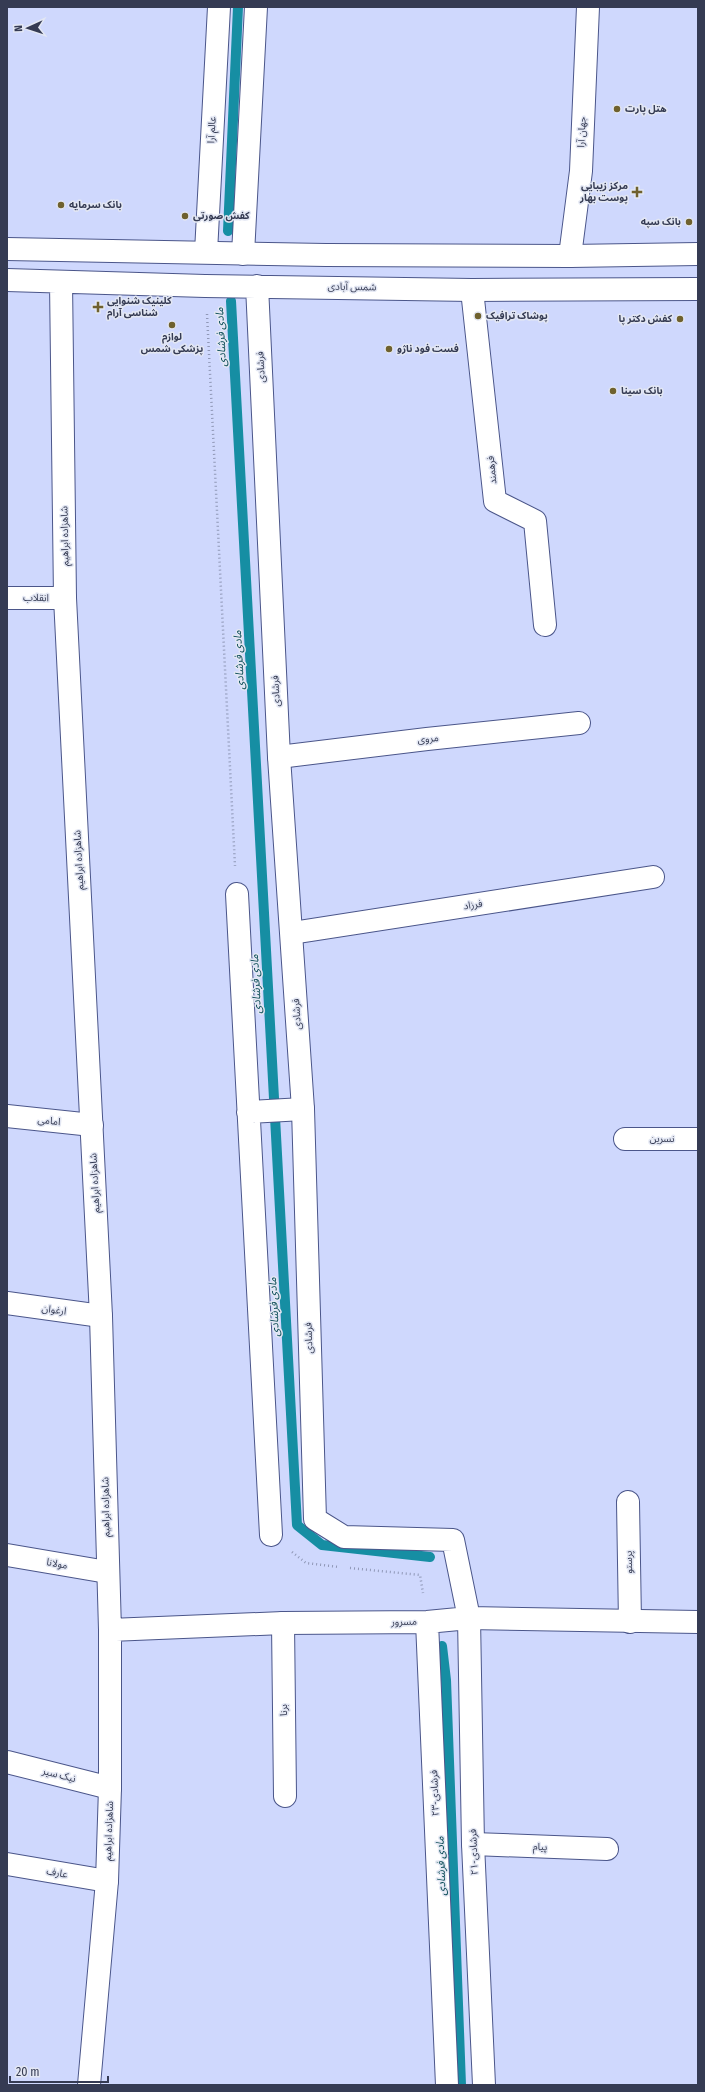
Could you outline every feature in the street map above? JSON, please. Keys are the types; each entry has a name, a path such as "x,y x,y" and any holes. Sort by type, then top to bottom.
{"street":[{"name":"عالم آرا","path":"206,252 218,7"},
{"path":"243,254 256,7"},
{"name":"جهان آرا","path":"570,256 581,171 588,7"},
{"path":"7,249 206,252 243,254 570,256 698,254"},
{"name":"شمس آبادی","path":"7,280 205,286 472,290 698,289"},
{"name":"شاهزاده ابراهیم","path":"61,282 66,598 101,1316 107,1572 110,1630 110,1788 107,1881 89,2085"},
{"name":"فرشادی","path":"257,286 279,757 303,1108 315,1518 344,1537 454,1540 469,1618"},
{"name":"فرهمند","path":"472,290 495,501 535,521 545,626"},
{"name":"انقلاب","path":"7,598 66,598"},
{"name":"مروی","path":"279,757 427,739 579,724"},
{"name":"فرزاد","path":"292,932 654,877"},
{"path":"237,894 270,1535"},
{"path":"248,1112 303,1108"},
{"name":"امامی","path":"7,1116 92,1125"},
{"name":"نسرین","path":"625,1139 698,1139"},
{"name":"ارغوان","path":"7,1303 101,1316"},
{"name":"پرستو","path":"628,1502 630,1622"},
{"name":"مولانا","path":"7,1555 107,1572"},
{"name":"مسرور","path":"110,1630 283,1623 427,1622 469,1618 698,1622"},
{"name":"۲۱-فرشادی","path":"469,1618 473,1844 484,2085"},
{"name":"۲۳-فرشادی","path":"427,1622 447,2085"},
{"name":"برنا","path":"283,1623 285,1796"},
{"name":"نیک سیر","path":"7,1762 110,1788"},
{"name":"پیام","path":"473,1844 607,1849"},
{"name":"عارف","path":"7,1864 107,1881"}],"path":[{"path":"205,286 237,894"},
{"path":"270,1535 306,1563 420,1575 427,1622"}],"waterway":[{"name":"مادی فرشادی","path":"228,231 238,7"},
{"name":"مادی فرشادی","path":"231,301 297,1525 322,1545 430,1557"},
{"name":"مادی فرشادی","path":"442,1646 446,1680 461,2085"}],"place":[{"name":"هتل پارت","path":"617,109"},
{"name":"مرکز زیبایی پوست بهار","path":"637,192"},
{"name":"بانک سرمایه","path":"61,205"},
{"name":"کفش صورتی","path":"185,216"},
{"name":"بانک سپه","path":"689,222"},
{"name":"کلینیک شنوایی شناسی آرام","path":"98,307"},
{"name":"پوشاک ترافیک","path":"478,316"},
{"name":"کفش دکتر پا","path":"680,319"},
{"name":"لوازم پزشکی شمس","path":"172,325"},
{"name":"فست فود ناژو","path":"389,349"},
{"name":"بانک سینا","path":"613,391"}]}
